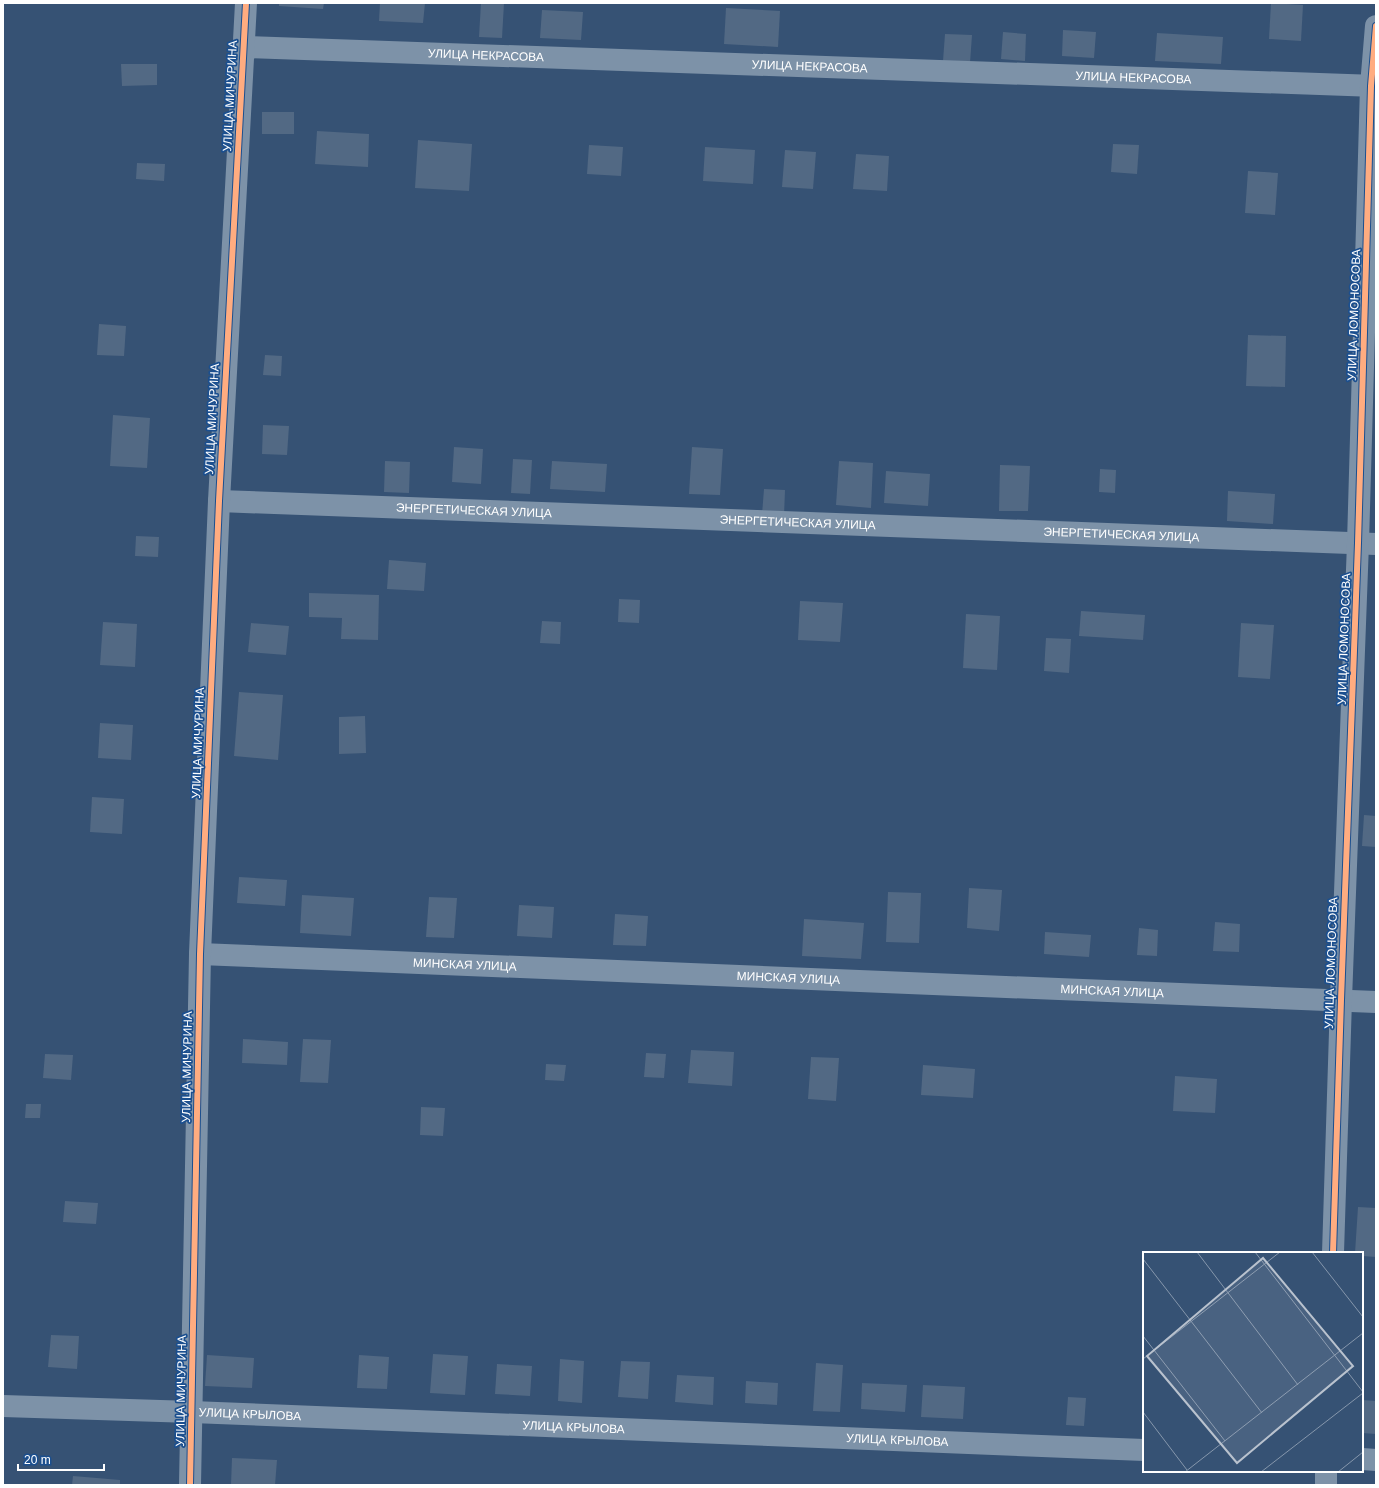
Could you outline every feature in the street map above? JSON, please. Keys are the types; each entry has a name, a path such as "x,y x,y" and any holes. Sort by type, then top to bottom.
{"street":[{"name":"УЛИЦА МИЧУРИНА","path":"190,1485 200,954 219,501 246,3"},
{"name":"УЛИЦА ЛОМОНОСОВА","path":"1333,1252 1341,1000 1367,544 1376,26"},
{"name":"УЛИЦА НЕКРАСОВА","path":"244,47 1374,86"},
{"name":"ЭНЕРГЕТИЧЕСКАЯ УЛИЦА","path":"219,501 1367,544"},
{"name":"МИНСКАЯ УЛИЦА","path":"200,954 1376,1002"},
{"name":"УЛИЦА КРЫЛОВА","path":"3,1406 192,1412 1143,1450"},
{"path":"1363,1459 1376,1460"},
{"path":"1326,1472 1326,1485"}],"building":[{"path":"279,3 324,3 323,9 279,6"},
{"path":"380,3 425,3 423,23 379,21"},
{"path":"481,3 504,3 502,38 479,37"},
{"path":"1271,3 1303,5 1301,41 1269,39"},
{"path":"726,8 780,11 778,47 724,44"},
{"path":"542,10 583,12 581,40 540,38"},
{"path":"1063,30 1096,32 1094,58 1062,56"},
{"path":"1003,32 1026,34 1025,61 1001,59"},
{"path":"1157,33 1223,37 1221,64 1155,61"},
{"path":"945,34 972,35 970,63 943,61"},
{"path":"121,64 157,64 157,85 122,86"},
{"path":"262,112 294,112 294,134 262,134"},
{"path":"317,131 369,134 368,167 315,164"},
{"path":"418,140 472,144 469,191 415,188"},
{"path":"1113,144 1139,145 1137,174 1111,172"},
{"path":"589,145 623,147 621,176 587,174"},
{"path":"705,147 755,150 753,184 703,181"},
{"path":"785,150 816,152 813,189 782,187"},
{"path":"856,154 889,156 887,191 853,189"},
{"path":"137,163 165,164 164,181 136,179"},
{"path":"1248,171 1278,173 1275,215 1245,213"},
{"path":"99,324 126,326 124,356 97,355"},
{"path":"1248,335 1286,336 1285,387 1246,386"},
{"path":"265,355 282,356 281,376 263,375"},
{"path":"113,415 150,418 147,468 110,466"},
{"path":"263,425 289,426 287,455 262,454"},
{"path":"454,447 483,449 481,484 452,482"},
{"path":"692,447 723,449 720,495 689,494"},
{"path":"513,459 532,460 530,494 511,493"},
{"path":"385,461 410,462 409,493 384,492"},
{"path":"552,461 607,464 605,492 550,489"},
{"path":"839,461 873,463 871,508 836,505"},
{"path":"1000,465 1030,466 1028,511 999,511"},
{"path":"1100,469 1116,470 1115,493 1099,492"},
{"path":"886,471 930,474 928,506 884,503"},
{"path":"764,489 785,490 784,516 762,515"},
{"path":"1228,491 1275,494 1273,524 1227,521"},
{"path":"136,536 159,537 158,557 135,556"},
{"path":"389,560 426,563 424,591 387,589"},
{"path":"309,593 379,595 378,640 341,639 342,618 309,617"},
{"path":"619,599 640,600 639,623 618,622"},
{"path":"800,601 843,603 840,642 798,640"},
{"path":"1081,611 1145,615 1143,640 1079,636"},
{"path":"966,614 1000,616 997,670 963,668"},
{"path":"542,621 561,622 560,644 540,643"},
{"path":"103,622 137,624 135,667 100,665"},
{"path":"251,623 289,626 286,655 248,652"},
{"path":"1241,623 1274,625 1270,679 1238,677"},
{"path":"1046,638 1071,639 1069,673 1044,671"},
{"path":"239,692 283,695 278,760 234,756"},
{"path":"365,716 366,753 339,754 339,717"},
{"path":"100,723 133,725 131,760 98,758"},
{"path":"92,797 124,799 122,834 90,832"},
{"path":"1364,815 1376,816 1376,847 1362,846"},
{"path":"239,877 287,880 285,906 237,903"},
{"path":"969,888 1002,890 999,931 967,928"},
{"path":"888,892 921,893 919,943 886,942"},
{"path":"302,895 354,898 351,936 300,933"},
{"path":"429,897 457,898 454,938 426,937"},
{"path":"519,905 554,907 552,938 517,936"},
{"path":"615,914 648,916 646,946 613,945"},
{"path":"804,919 864,923 861,959 802,956"},
{"path":"1215,922 1240,924 1239,952 1213,951"},
{"path":"1139,928 1158,930 1157,956 1137,955"},
{"path":"1045,932 1091,935 1089,957 1044,954"},
{"path":"243,1039 288,1042 287,1065 242,1063"},
{"path":"303,1039 331,1040 328,1083 300,1082"},
{"path":"691,1050 734,1052 732,1086 688,1083"},
{"path":"646,1053 666,1054 664,1078 644,1077"},
{"path":"45,1054 73,1055 71,1080 43,1078"},
{"path":"811,1057 839,1058 836,1101 808,1099"},
{"path":"546,1064 566,1065 564,1081 545,1080"},
{"path":"923,1065 975,1069 973,1098 921,1095"},
{"path":"1175,1076 1217,1079 1215,1113 1173,1111"},
{"path":"26,1104 41,1104 40,1118 25,1118"},
{"path":"421,1107 445,1108 443,1136 420,1135"},
{"path":"65,1201 98,1203 96,1224 63,1222"},
{"path":"1358,1207 1376,1208 1376,1257 1363,1256 1363,1252 1355,1252"},
{"path":"51,1335 79,1336 77,1369 48,1367"},
{"path":"433,1354 468,1356 465,1395 430,1393"},
{"path":"207,1355 254,1358 252,1388 205,1386"},
{"path":"359,1355 389,1357 387,1389 357,1388"},
{"path":"560,1359 584,1361 582,1403 558,1401"},
{"path":"621,1361 650,1362 648,1399 618,1397"},
{"path":"816,1363 843,1365 840,1412 813,1411"},
{"path":"497,1364 532,1366 530,1396 495,1394"},
{"path":"677,1375 714,1377 713,1405 675,1402"},
{"path":"746,1381 778,1383 777,1405 745,1403"},
{"path":"862,1383 907,1385 905,1412 861,1409"},
{"path":"923,1385 965,1387 963,1419 921,1417"},
{"path":"1068,1397 1086,1398 1084,1426 1066,1425"},
{"path":"1363,1400 1376,1401 1376,1434 1363,1433"},
{"path":"232,1458 277,1460 275,1485 231,1485"},
{"path":"73,1476 120,1480 120,1485 72,1485"}],"cycle path":[{"path":"190,1485 200,954 219,501 246,3"},
{"path":"1333,1252 1358,543 1371,86 1376,26"}]}
